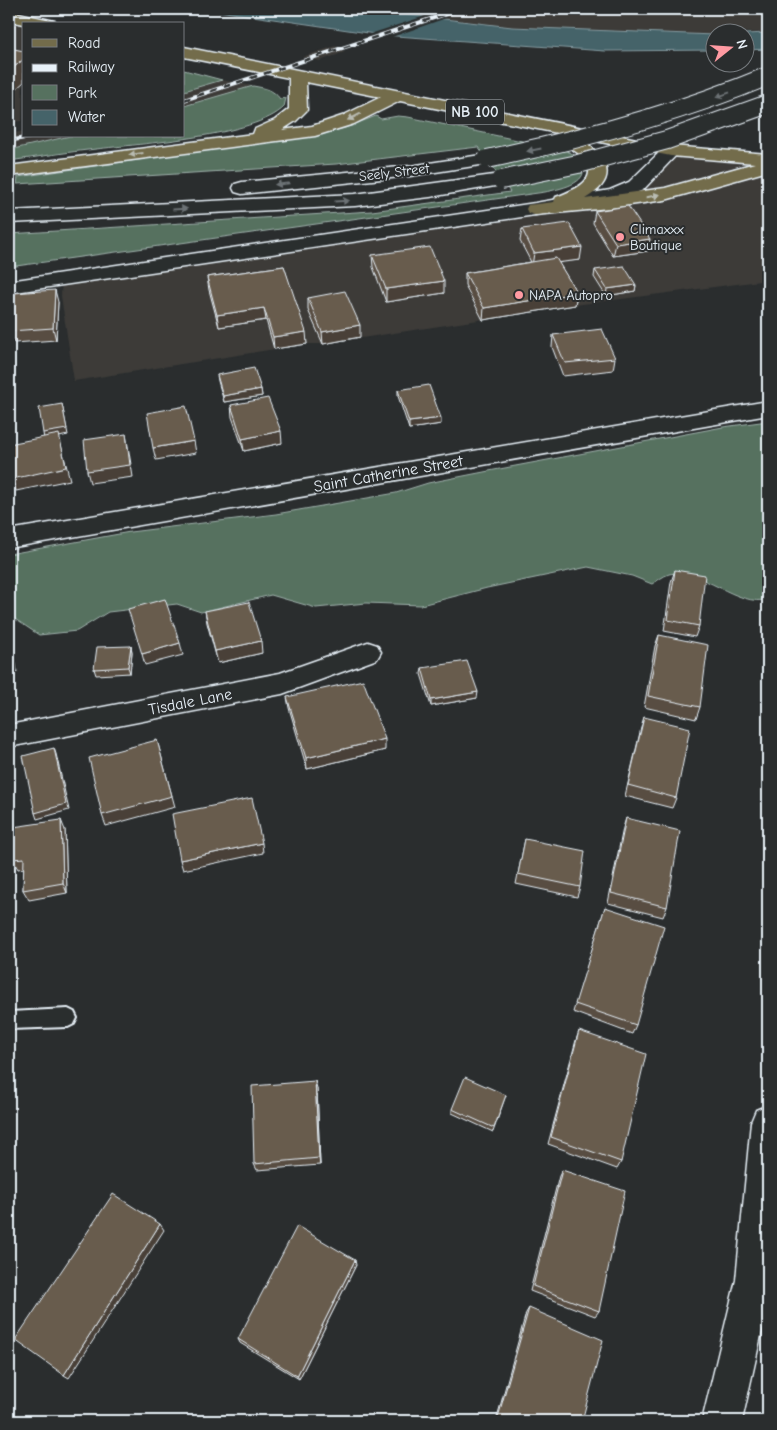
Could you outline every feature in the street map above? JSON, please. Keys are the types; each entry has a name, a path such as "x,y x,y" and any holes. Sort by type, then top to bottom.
{"main road":[{"path":"9,16 39,22"},
{"name":"NB 100","path":"185,52 671,151 768,159"},
{"path":"219,144 258,134 276,127 291,118 298,110 297,76"},
{"path":"9,171 294,135 324,129 348,120 398,96"},
{"path":"535,209 578,196 593,188 599,179 599,170 594,159 553,127"},
{"path":"535,209 647,197 684,190 768,166"}],"street":[{"name":"Seely Street","path":"9,212 410,171 487,159 558,145 661,117 768,76"},
{"name":"Seely Street","path":"9,217 355,200 501,180 578,164 667,140 768,104"},
{"path":"9,287 535,209 615,195 636,186 671,151"},
{"name":"Saint Catherine Street","path":"9,539 768,408"},
{"name":"Tisdale Lane","path":"9,736 289,681 368,652"},
{"path":"722,1421 762,1282 768,1122"}],"lane":[{"path":"9,1021 68,1018"}],"shaded area":[{"path":"359,9 768,9 768,33 754,33 754,22 704,22 703,36 512,27"},
{"path":"9,16 39,22 22,22 22,121 9,122"},
{"path":"335,46 345,52 320,61 302,57"},
{"path":"222,80 253,86 185,106 185,91"},
{"path":"22,131 22,138 61,138 9,150 9,134"},
{"path":"671,151 768,159 768,280 575,305 323,344 307,344 74,381 61,296 62,279 615,195"}],"green space":[{"path":"185,70 222,80 185,91"},
{"path":"253,86 265,88 280,99 286,98 284,107 270,117 223,132 167,141 9,161 9,150 61,138 185,138 185,106"},
{"path":"376,116 381,119 398,116 408,117 560,149 570,152 575,156 580,161 583,171 577,181 545,192 9,267 9,234 372,211 510,192 478,147 336,164 17,184 18,177 320,134 345,128"},
{"path":"768,421 768,599 745,598 706,581 681,573 669,574 652,584 632,576 588,567 487,588 421,605 366,603 316,608 271,595 201,612 177,604 108,612 77,631 39,635 9,615 9,554 130,532 276,514 396,493 428,483 489,471 723,427"}],"water":[{"path":"205,9 359,9 512,27 704,35 704,50 605,51 382,35"},
{"path":"768,33 768,49 754,50 754,34"}],"pier":[{"path":"428,15 449,17 389,38 367,35"}],"building":[{"path":"9,48 22,51 22,61 9,71"},
{"path":"628,206 650,239 616,244 595,211"},
{"path":"569,223 582,247 534,253 522,229"},
{"path":"430,247 444,281 386,289 372,255"},
{"name":"NAPA Autopro","path":"556,258 577,293 484,308 465,273"},
{"path":"284,266 306,332 273,337 264,308 217,315 207,277"},
{"path":"624,266 636,285 607,289 595,270"},
{"path":"55,290 53,328 10,331 13,293"},
{"path":"345,291 360,325 322,332 308,298"},
{"path":"602,329 615,358 565,363 553,335"},
{"path":"254,368 261,389 223,396 217,375"},
{"path":"429,385 441,418 409,422 398,390"},
{"path":"268,398 281,431 242,439 231,405"},
{"path":"62,404 67,429 43,433 39,408"},
{"path":"186,406 194,441 153,448 147,413"},
{"path":"59,434 66,467 12,479 9,464 9,444"},
{"path":"126,434 130,465 87,471 84,440"},
{"path":"675,570 705,575 699,626 668,620"},
{"path":"165,599 180,643 142,654 128,609"},
{"path":"249,602 261,641 215,651 205,611"},
{"path":"659,635 708,645 700,707 648,696"},
{"path":"9,639 12,660 9,661"},
{"path":"131,646 128,667 94,669 97,647"},
{"path":"467,661 478,692 431,700 422,668"},
{"path":"363,680 385,739 306,758 287,697"},
{"path":"644,717 690,728 676,798 628,785"},
{"path":"157,740 172,796 102,815 89,758"},
{"path":"54,748 66,804 35,813 23,756"},
{"path":"252,798 262,843 180,860 172,814"},
{"path":"626,818 680,831 667,907 611,893"},
{"path":"61,820 63,883 23,890 24,858 12,859 13,827"},
{"path":"525,839 585,851 580,887 518,874"},
{"path":"605,907 664,926 636,1025 575,1004"},
{"path":"579,1031 646,1054 621,1162 551,1137"},
{"path":"465,1077 506,1095 494,1128 452,1109"},
{"path":"315,1081 319,1158 254,1164 252,1086"},
{"path":"562,1170 625,1191 599,1311 533,1286"},
{"path":"113,1194 160,1224 64,1375 15,1340"},
{"path":"297,1226 355,1260 297,1376 238,1339"},
{"path":"529,1308 603,1340 582,1421 497,1421"}],"railway":[{"path":"185,100 461,9"},
{"path":"9,141 25,138"}],"place":[{"name":"Climaxxx Boutique","path":"620,237"},
{"name":"NAPA Autopro","path":"519,295"}]}
